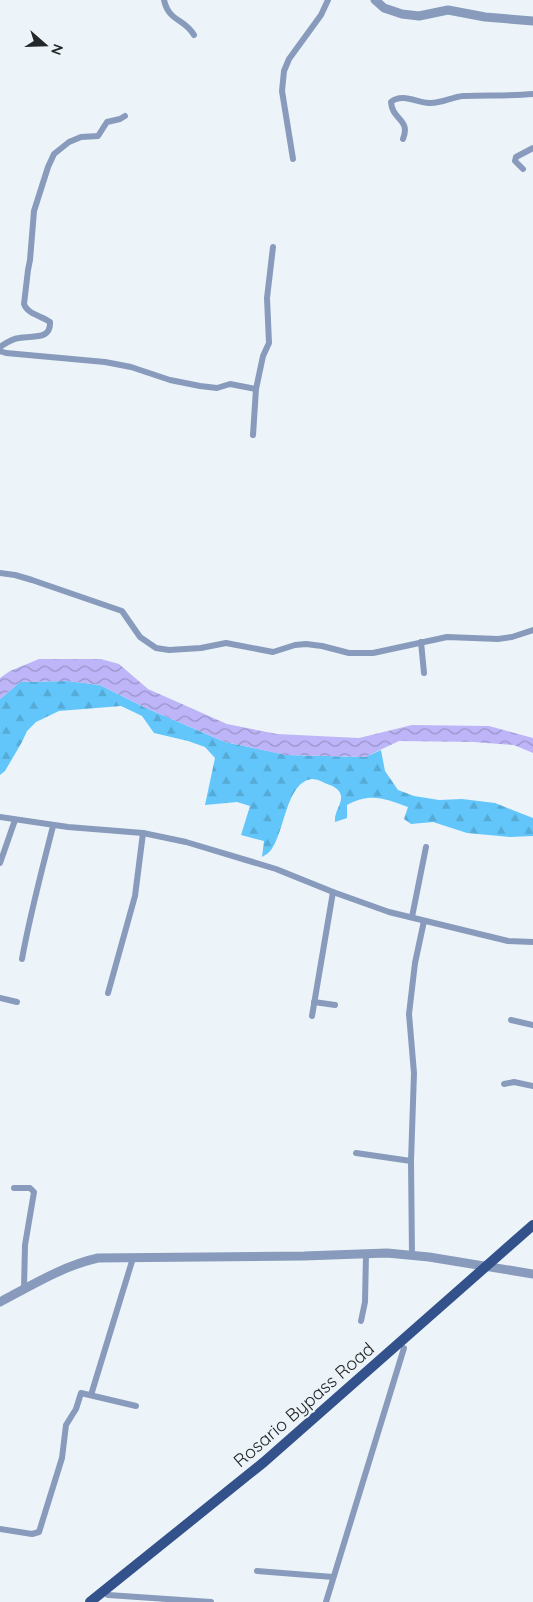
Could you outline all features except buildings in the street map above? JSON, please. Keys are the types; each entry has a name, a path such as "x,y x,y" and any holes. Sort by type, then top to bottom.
{"main road":[{"name":"Rosario Bypass Road","path":"99,1602 269,1467 404,1348 533,1225"},
{"name":"Rosario Bypass Road","path":"90,1602 264,1462 533,1233"}],"street":[{"path":"164,0 168,14 186,25 194,35"},
{"path":"293,159 282,91 284,71 289,59 320,15 328,0"},
{"path":"375,0 384,8 402,14 419,16 448,10 485,17 533,21"},
{"path":"403,139 406,133 404,124 392,108 391,102 396,99 407,98 429,103 461,96 533,94"},
{"path":"0,347 8,341 43,336 49,332 50,322 28,311 24,304 34,211 51,159 54,154 70,142 81,137 98,136 106,122 125,116"},
{"path":"523,170 515,161 516,157 533,148"},
{"path":"253,435 256,389 263,356 269,343 266,298 274,247"},
{"path":"0,351 6,354 105,362 131,367 170,380 200,386 217,388 230,384 256,389"},
{"path":"0,573 32,580 122,610 140,637 160,649 184,650 226,643 273,652 295,645 306,644 349,653 364,654 383,652 421,642 447,638 506,638 533,630"},
{"path":"421,642 424,673"},
{"path":"0,817 53,826 143,833 186,842 294,876 371,906 508,941 533,942"},
{"path":"0,863 14,820"},
{"path":"22,959 53,826"},
{"path":"108,992 135,896 143,833"},
{"path":"412,917 426,847"},
{"path":"312,1016 333,892"},
{"path":"412,1256 410,1161 414,1073 409,1014 414,963 424,921"},
{"path":"0,998 17,1002"},
{"path":"314,1002 335,1005"},
{"path":"511,1020 533,1025"},
{"path":"504,1084 514,1082 533,1086"},
{"path":"356,1153 410,1161"},
{"path":"14,1188 30,1188 34,1192 24,1244 24,1289"},
{"path":"0,1302 86,1261 98,1258 387,1253 533,1274"},
{"path":"361,1321 365,1302 366,1254"},
{"path":"90,1395 133,1258"},
{"path":"326,1602 404,1348"},
{"path":"0,1529 32,1534 39,1532 62,1458 66,1425 76,1409 81,1393 136,1406"},
{"path":"257,1571 333,1577"},
{"path":"108,1595 211,1602"}],"green space":[{"path":"67,681 100,685 146,708 225,742 287,755 365,757 381,750 385,771 398,790 414,796 439,800 462,799 495,803 533,818 533,836 510,837 467,833 433,822 411,824 404,819 408,807 378,798 363,799 347,805 347,818 335,822 341,799 339,791 332,786 312,779 303,782 291,798 276,842 270,851 262,857 264,841 241,835 250,806 237,802 205,805 215,758 205,747 154,733 142,716 121,706 59,711 36,722 27,731 5,771 0,775 0,699 20,682"}],"water":[{"path":"39,659 101,659 119,664 148,689 227,724 277,734 359,738 412,725 489,726 533,738 533,753 514,745 474,742 399,741 365,757 286,755 225,742 146,708 100,685 67,681 20,682 0,699 0,678 10,671"}]}
